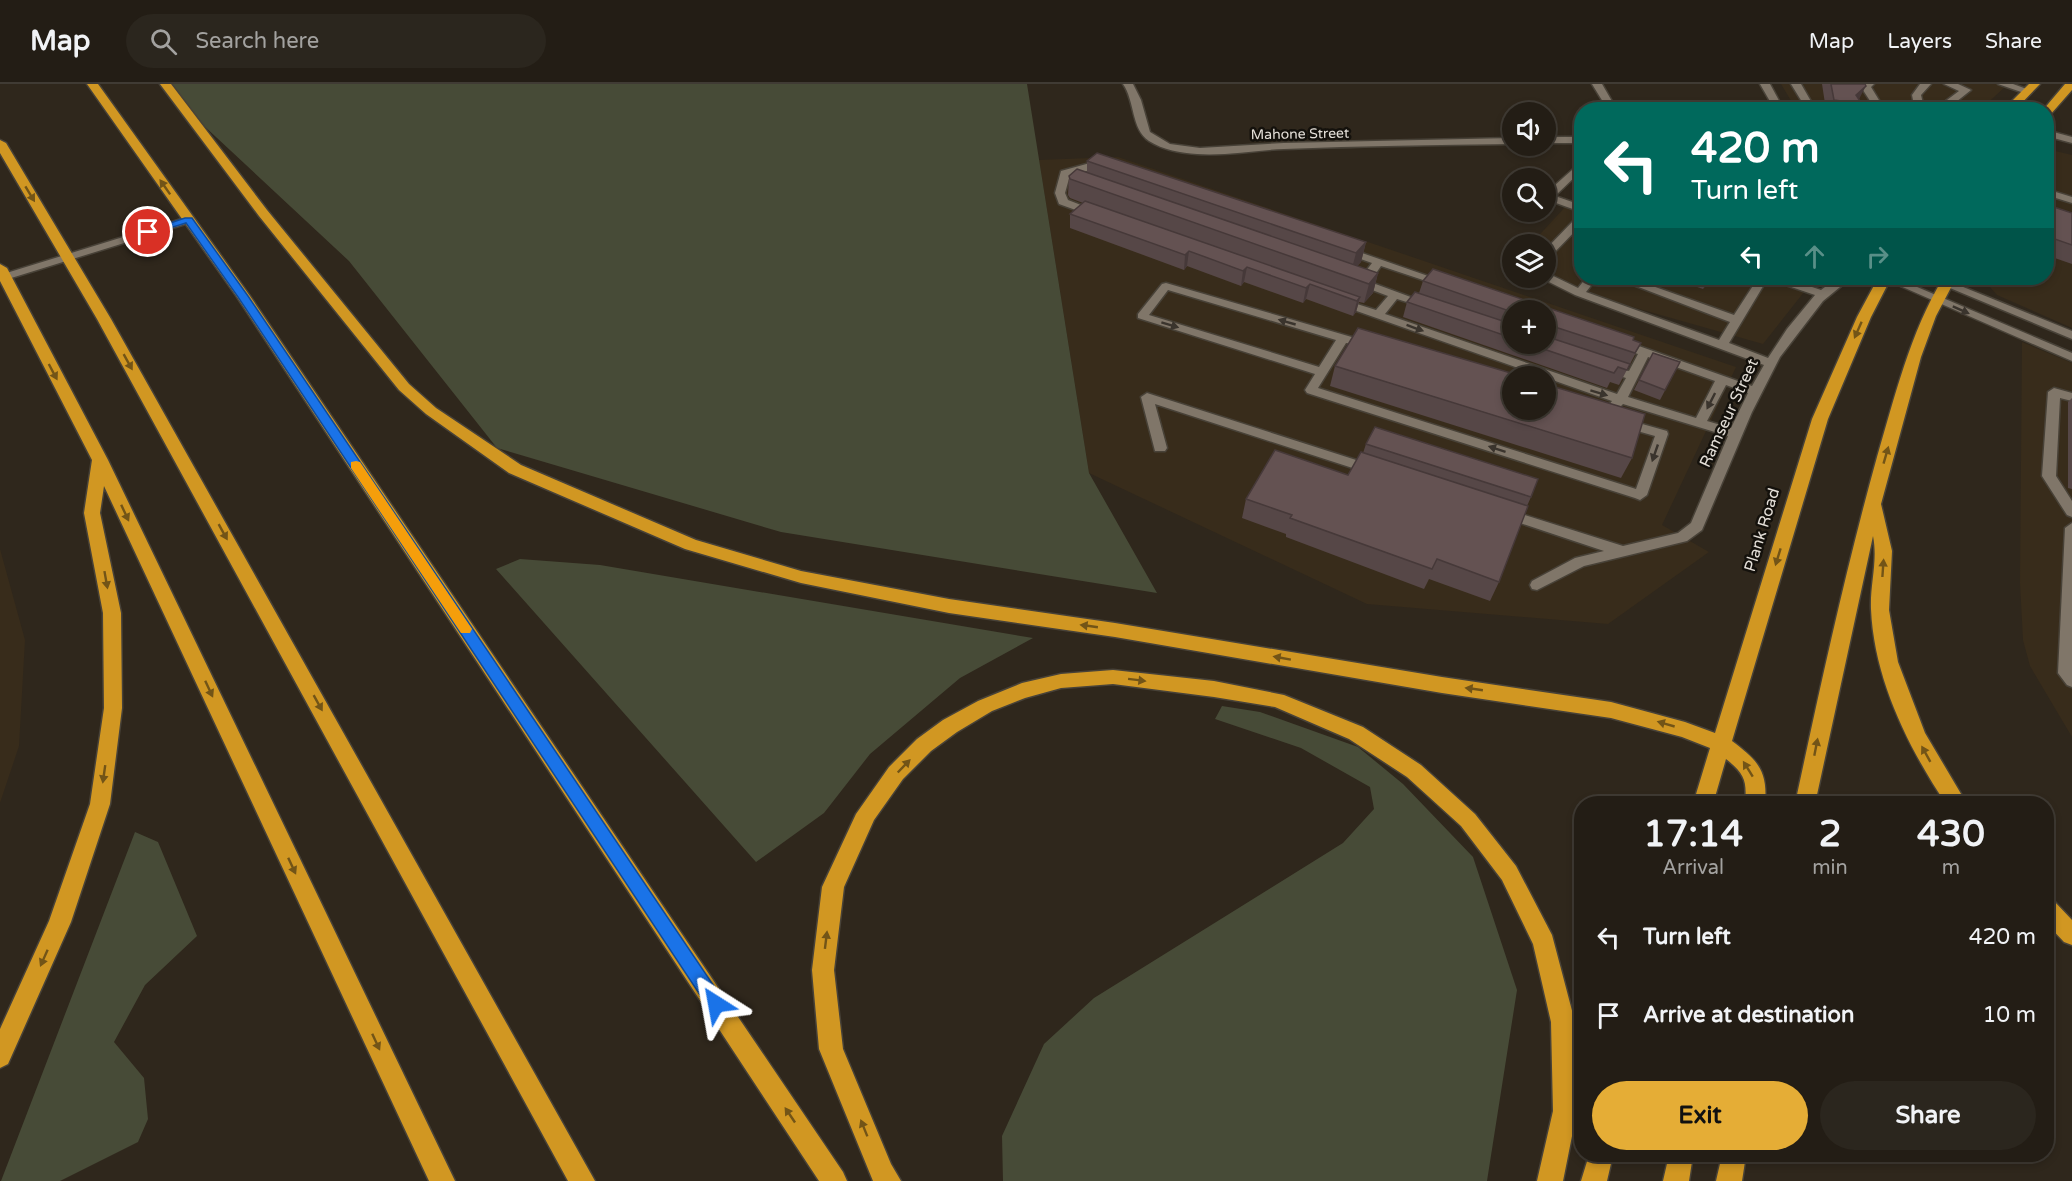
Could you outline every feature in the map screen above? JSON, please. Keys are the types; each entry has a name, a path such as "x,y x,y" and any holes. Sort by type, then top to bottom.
{"highway":[{"path":"92,84 250,306 834,1181"},
{"path":"165,84 264,213 404,387 431,411 515,469 690,545 801,578 949,606 1114,630 1442,685 1611,710 1685,730 1720,744 1746,763 1756,784 1755,796"},
{"path":"2054,104 2071,84"},
{"path":"2016,102 2031,88"},
{"path":"0,143 68,257 582,1181"},
{"path":"2,273 100,460 442,1181"},
{"name":"Plank Road","path":"1705,796 1820,419 1864,316 1883,285"},
{"path":"1807,796 1822,715 1873,500 1911,366 1936,298 1944,285"},
{"path":"0,1056 60,922 100,804 113,708 112,613 92,513 100,460"},
{"path":"1873,500 1884,552 1880,608 1886,654 1918,740 1951,796"},
{"path":"888,1181 882,1173 831,1049 823,970 833,888 866,814 896,773 924,745 950,726 985,706 1022,691 1061,681 1113,677 1214,689 1277,700 1356,733 1414,771 1468,820 1509,873 1544,942 1563,1022 1565,1111 1550,1181"},
{"path":"2054,916 2072,935"},
{"path":"1594,1181 1599,1162"},
{"path":"1676,1181 1680,1162"},
{"path":"1729,1181 1733,1162"}],"street":[{"name":"Mahone Street","path":"1128,84 1138,101 1140,121 1147,135 1163,143 1189,150 1502,141"},
{"path":"1597,84 1607,102"},
{"path":"1765,84 1775,102"},
{"path":"1796,84 1807,102"},
{"path":"1869,84 1866,87 1876,102"},
{"path":"1917,102 1916,92 1926,84"},
{"path":"1949,84 1966,90 1950,102"},
{"path":"2003,84 2031,88"},
{"path":"2054,135 2072,140"},
{"path":"1556,141 1574,140"},
{"path":"2054,143 2072,148"},
{"path":"1108,219 1063,202 1060,193 1069,180 1065,173 1077,167 1096,166 1116,172"},
{"path":"1574,172 1548,197 1574,206"},
{"path":"2054,193 2070,195"},
{"path":"2,273 68,257 189,220"},
{"path":"1556,245 1574,226"},
{"path":"1334,246 1457,288"},
{"path":"1379,261 1357,281 1437,309"},
{"path":"1556,281 1579,293 1771,363"},
{"path":"1579,293 1586,285"},
{"path":"1640,285 1737,320"},
{"path":"1722,345 1759,285"},
{"path":"1796,285 1823,294"},
{"name":"Ramseur Street","path":"1537,585 1580,562 1682,537 1697,526 1755,391 1796,324 1831,285"},
{"path":"1904,285 2072,357"},
{"path":"1958,285 2072,335"},
{"path":"1322,372 1142,316 1166,286 1366,345"},
{"path":"1378,315 1395,294"},
{"path":"1322,295 1621,399 1736,434"},
{"path":"1603,337 1755,391"},
{"path":"1344,339 1311,390 1640,495 1662,434 1604,416 1621,399 1645,352"},
{"path":"1601,365 1633,376"},
{"path":"1700,422 1722,380"},
{"path":"2072,397 2054,392 2049,476 2072,512"},
{"path":"1160,448 1147,398 1386,475"},
{"path":"1487,507 1621,551"},
{"path":"2070,676 2072,528"}],"shaded area":[{"path":"1781,84 2008,84 1989,102 1792,102"},
{"path":"2054,151 2072,155 2072,328 1997,295 1988,285 2054,285"},
{"path":"1118,157 1539,300 1502,300 1502,354 1556,354 1556,306 1736,367 1662,525 1709,552 1608,624 1367,604 1089,473 1039,160"},
{"path":"1574,197 1574,285 1809,285 1763,344 1556,285 1556,234 1540,234 1551,222 1556,222 1556,217"},
{"path":"2022,342 2072,363 2072,737 2030,666 2023,640 2020,583"},
{"path":"0,549 25,640 19,746 0,803"}],"green space":[{"path":"167,84 1027,84 1089,473 1157,593 781,532 497,448 349,261 202,124"},
{"path":"520,559 600,565 1033,638 960,678 870,754 824,813 756,862 496,569"},
{"path":"1222,706 1260,712 1358,747 1403,784 1473,857 1517,990 1487,1181 1003,1181 1002,1136 1044,1044 1094,998 1343,843 1374,809 1370,787 1301,748 1215,719"},
{"path":"135,832 158,842 197,936 145,985 114,1042 144,1078 148,1119 138,1142 60,1181 1,1181"}],"building":[{"path":"1831,84 1865,84 1866,86 1856,95 1861,102 1834,100"},
{"path":"1097,153 1366,242 1356,253 1087,161"},
{"path":"1077,169 1378,273 1369,284 1070,179 1069,176"},
{"path":"1085,201 1360,297 1357,301 1310,284 1306,288 1247,267 1243,271 1189,251 1185,255 1070,214"},
{"path":"2054,207 2072,213 2072,245 2054,239"},
{"path":"1433,269 1525,300 1502,300 1502,309 1423,281"},
{"path":"1415,292 1502,321 1502,335 1407,302"},
{"path":"1556,311 1634,337 1633,340 1641,343 1635,353 1556,327"},
{"path":"1358,328 1502,370 1502,418 1335,366"},
{"path":"1556,340 1630,364 1627,370 1618,367 1614,373 1556,353"},
{"path":"1653,353 1680,362 1665,390 1639,380"},
{"path":"1556,387 1645,414 1632,458 1509,420 1556,420"},
{"path":"1375,427 1538,479 1531,497 1366,444"},
{"path":"1275,450 1348,475 1361,452 1528,506 1499,582 1437,559 1432,569 1290,518 1292,515 1246,499"}],"slow traffic":[{"path":"356,465 465,629"}],"route":[{"path":"148,232 189,220 243,296 716,1004"}]}
